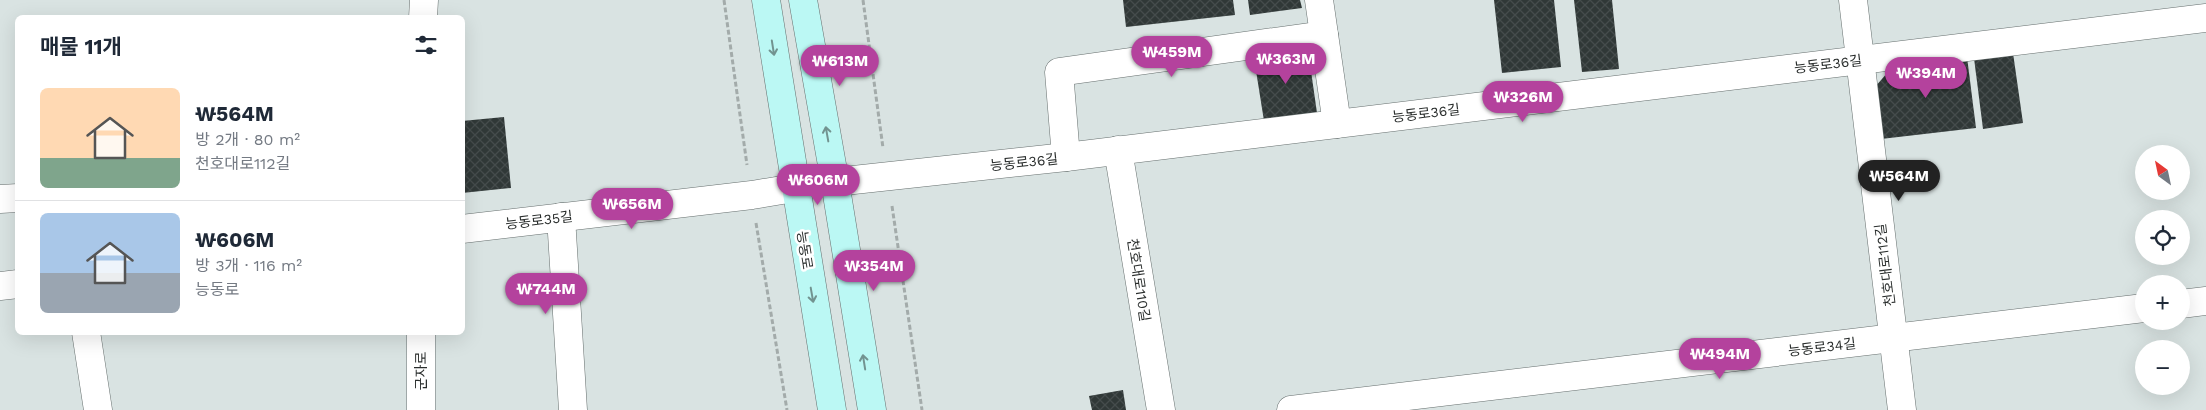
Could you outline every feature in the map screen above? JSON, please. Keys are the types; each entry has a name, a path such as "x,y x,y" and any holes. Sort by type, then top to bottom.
{"main road":[{"name":"능동로","path":"766,0 794,188 832,410"},
{"path":"803,0 872,410"},
{"name":"능동로36길","path":"794,188 835,182"}],"street":[{"path":"423,15 424,0"},
{"path":"1319,0 1336,124"},
{"name":"천호대로112길","path":"1853,0 1902,410"},
{"name":"능동로36길","path":"835,182 1066,157 2206,18"},
{"path":"1066,157 1059,72 1324,35"},
{"name":"천호대로110길","path":"1118,150 1161,410"},
{"name":"능동로35길","path":"465,229 752,195 794,188"},
{"path":"0,200 15,198"},
{"path":"561,217 573,410"},
{"path":"0,286 15,284"},
{"path":"2190,303 2206,301"},
{"name":"능동로34길","path":"1291,410 2135,309"},
{"path":"86,335 98,410"},
{"name":"군자로","path":"421,335 421,410"}],"building":[{"path":"1123,0 1233,0 1235,15 1126,27"},
{"path":"1248,0 1300,0 1302,8 1250,15"},
{"path":"1494,0 1554,0 1561,67 1502,73"},
{"path":"1574,0 1612,0 1619,69 1582,72"},
{"path":"1308,50 1317,113 1264,121 1254,58"},
{"path":"2013,53 2023,123 1983,129 1974,58"},
{"path":"1967,57 1976,128 1881,139 1875,87 1894,65"},
{"path":"504,117 511,188 465,193 465,121"},
{"path":"1123,390 1126,410 1092,410 1089,396"}]}
